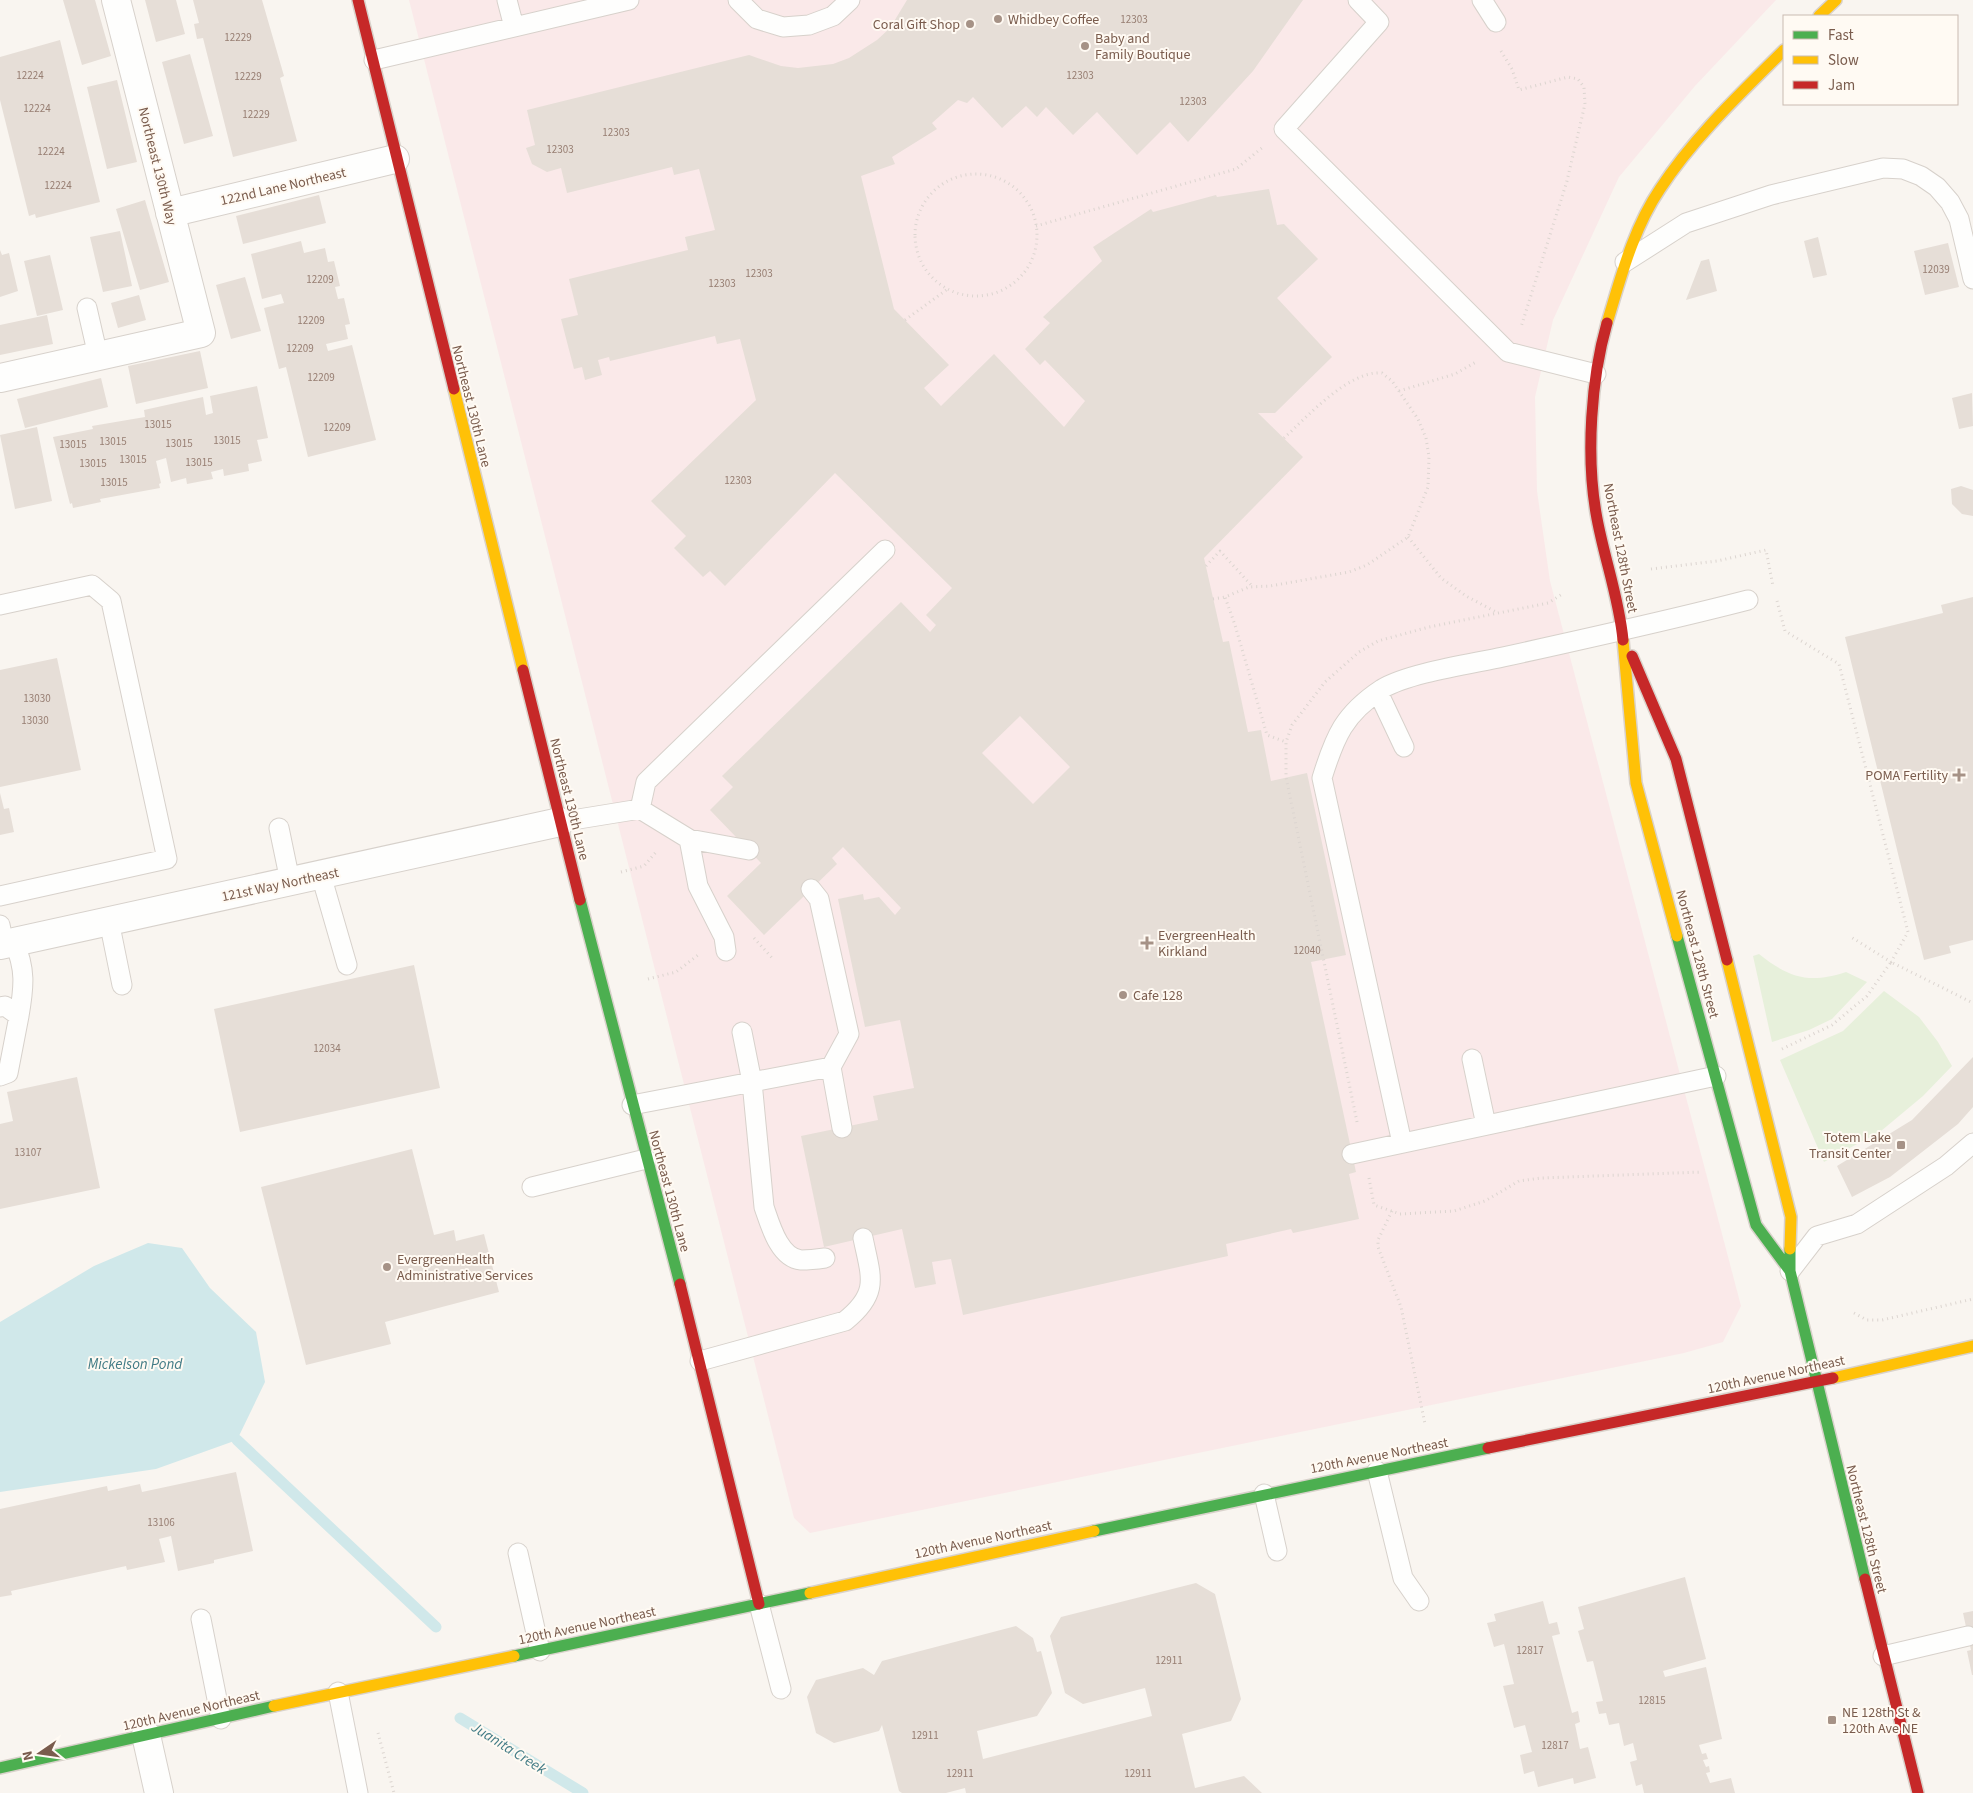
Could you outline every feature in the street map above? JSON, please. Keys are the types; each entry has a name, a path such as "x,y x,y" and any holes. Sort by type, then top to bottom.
{"street":[{"name":"Northeast 130th Way","path":"98,356 201,333 116,0"},
{"name":"Northeast 130th Lane","path":"358,0 374,60 395,159 560,822 700,1361 758,1604"},
{"path":"1820,15 1836,0"},
{"name":"Northeast 128th Street","path":"1783,51 1716,117 1685,154 1659,190 1625,262 1612,302 1596,374 1591,464 1596,512 1622,632 1636,783 1756,1224 1790,1271"},
{"name":"122nd Lane Northeast","path":"170,213 395,159"},
{"path":"0,378 98,356"},
{"name":"Northeast 128th Street","path":"1622,632 1676,759 1791,1217 1790,1271 1918,1793"},
{"name":"121st Way Northeast","path":"4,939 109,921 560,822"},
{"name":"120th Avenue Northeast","path":"0,1768 338,1692 540,1651 1264,1494 1816,1382 1973,1346"},
{"path":"146,1735 159,1793"}],"lane":[{"path":"507,0 514,27"},
{"path":"374,60 629,0"},
{"path":"738,0 757,19 783,27 809,25 833,16 850,0"},
{"path":"1358,0 1379,22 1284,128 1508,352 1596,374"},
{"path":"1482,0 1496,22"},
{"path":"1625,262 1686,222 1771,195 1883,168 1902,169 1921,176 1937,187 1950,202 1959,219 1973,279"},
{"path":"87,308 98,356"},
{"path":"640,809 646,782 885,550"},
{"path":"0,605 92,585 111,601 167,858 0,896"},
{"path":"1402,1143 1322,778 1333,742 1354,710 1378,692 1420,676 1622,632 1748,600"},
{"path":"1378,692 1404,747"},
{"path":"560,822 640,809 689,839 748,850"},
{"path":"279,828 290,881"},
{"path":"689,839 698,886 724,938 726,951"},
{"path":"321,874 347,965"},
{"path":"812,889 819,899 849,1034 831,1067 842,1128"},
{"path":"109,921 122,985"},
{"path":"0,1076 8,1072 24,989 22,960 4,939"},
{"path":"0,1007 5,1006 19,1016"},
{"path":"742,1032 752,1082 764,1207 769,1223 786,1252 800,1260 825,1258"},
{"path":"1472,1059 1486,1125"},
{"path":"632,1105 831,1067"},
{"path":"1352,1154 1716,1076"},
{"path":"1790,1271 1817,1236 1857,1224 1946,1166 1973,1143"},
{"path":"532,1187 646,1159"},
{"path":"700,1361 846,1321 857,1311 869,1295 872,1282 864,1238"},
{"path":"1377,1471 1402,1578 1419,1601"},
{"path":"1264,1494 1277,1551"},
{"path":"518,1553 540,1651"},
{"path":"758,1604 781,1689"},
{"path":"201,1619 221,1719"},
{"path":"1883,1656 1968,1636"},
{"path":"338,1692 358,1793"}],"path":[{"path":"1496,22 1496,42 1512,69 1518,90 1568,76 1578,79 1584,87 1585,104 1567,181 1520,330"},
{"path":"1036,226 1236,169 1284,128"},
{"path":"967,175 995,176 1014,186 1028,202 1036,226 1037,244 1030,264 1017,280 1000,292 979,296 958,293 940,284 925,268 917,249 916,228 922,207 935,190 953,178 967,175"},
{"path":"905,320 949,288"},
{"path":"1399,391 1455,374 1479,360"},
{"path":"1213,600 1252,586 1270,586 1349,572 1367,565 1408,537 1428,487 1429,457 1426,438 1418,420 1399,391 1382,373 1366,374 1329,395 1284,438"},
{"path":"1408,537 1441,578 1466,596 1498,613"},
{"path":"1651,569 1717,561 1766,550 1785,631 1839,664 1908,932 1891,962 1867,996 1832,1025 1791,1046 1751,1061"},
{"path":"1206,566 1220,551 1252,586"},
{"path":"1225,597 1267,735 1286,742"},
{"path":"621,872 644,866 657,851"},
{"path":"751,934 774,960"},
{"path":"1851,937 1891,962 1973,1003"},
{"path":"648,979 676,972 704,951"},
{"path":"1325,960 1357,1122"},
{"path":"1368,1175 1374,1205 1400,1214 1454,1211 1485,1201 1519,1181 1540,1178 1702,1172"},
{"path":"1392,1212 1378,1240 1378,1247 1401,1307 1425,1424"},
{"path":"1854,1313 1867,1320 1882,1320 1973,1299"},
{"path":"377,1730 394,1793"}],"shaded area":[{"name":"EvergreenHealth Kirkland","path":"409,0 1776,0 1695,86 1619,177 1553,320 1535,397 1537,491 1550,581 1741,1306 1723,1342 1684,1353 810,1533 794,1518"}],"green space":[{"path":"1759,954 1780,969 1800,976 1821,978 1846,972 1867,982 1832,1019 1809,1030 1772,1042 1753,956"},
{"path":"1884,991 1919,1017 1938,1042 1952,1066 1923,1096 1881,1131 1824,1162 1780,1060 1843,1031"}],"water":[{"name":"Mickelson Pond","path":"148,1243 182,1248 210,1288 256,1332 265,1382 237,1440 156,1469 0,1492 0,1322 94,1266"}],"building":[{"path":"63,0 95,0 111,56 82,65"},
{"path":"145,0 176,0 185,34 156,42"},
{"path":"193,0 262,0 284,76 280,78 297,141 233,157 203,38 197,39 194,24 199,23"},
{"path":"907,0 1303,0 1253,71 1188,142 1170,122 1137,155 1097,112 1073,135 1046,107 1037,117 1026,106 1002,128 973,97 967,103 958,100 932,123 937,129 892,157 895,164 861,176 894,309 949,365 924,388 941,406 994,354 1064,427 1085,401 1045,360 1040,365 1025,349 1050,323 1043,317 1102,261 1093,247 1151,209 1153,212 1216,195 1217,197 1269,189 1277,225 1284,224 1318,259 1277,298 1332,357 1275,413 1258,413 1303,457 1204,558 1223,642 1229,641 1248,732 1261,730 1271,781 1307,773 1346,955 1311,962 1356,1172 1349,1174 1359,1219 1293,1233 1291,1229 1226,1244 1228,1256 963,1315 951,1259 932,1262 936,1284 915,1288 902,1229 824,1247 801,1136 878,1120 873,1096 914,1088 900,1020 865,1027 838,899 863,894 864,900 879,897 895,915 901,908 843,847 832,858 837,864 764,935 727,896 761,863 710,810 733,787 722,776 901,602 930,632 936,625 926,615 952,588 835,473 725,586 710,571 703,577 674,548 686,536 651,501 756,400 740,339 717,344 715,336 610,361 609,357 598,360 602,375 585,380 582,367 574,369 561,319 578,315 569,279 688,250 685,237 715,230 699,169 674,175 672,167 567,193 561,168 547,172 532,164 526,148 535,145 527,110 749,55 781,66 798,68 833,64 849,58 877,40 890,28","holes":["1020,716 1070,767 1033,804 982,753"]},
{"path":"60,40 100,202 36,218 35,214 29,216 0,100 0,57"},
{"path":"190,54 213,136 184,144 162,62"},
{"path":"117,80 137,162 107,169 87,87"},
{"path":"319,195 326,223 243,244 236,216"},
{"path":"145,200 169,282 140,290 116,209"},
{"path":"120,231 132,286 103,292 90,237"},
{"path":"1818,237 1827,275 1813,278 1804,241"},
{"path":"301,241 304,253 325,248 328,262 334,261 340,286 335,287 338,299 344,298 350,324 345,325 348,339 326,344 328,351 352,345 376,440 308,457 286,367 279,369 264,308 284,303 281,294 262,299 251,254"},
{"path":"1948,243 1959,287 1925,295 1914,251"},
{"path":"0,250 2,255 9,253 18,291 0,297"},
{"path":"50,255 63,310 37,316 24,261"},
{"path":"1709,259 1717,291 1686,300 1701,261"},
{"path":"245,277 261,331 231,339 216,285"},
{"path":"139,295 146,320 118,328 111,303"},
{"path":"47,315 53,344 0,355 0,325"},
{"path":"200,351 208,388 136,404 128,366"},
{"path":"101,378 108,407 25,428 17,399"},
{"path":"257,386 268,438 257,440 262,461 248,464 249,471 224,476 223,469 211,472 213,479 187,484 186,478 171,482 166,458 156,461 161,483 159,484 160,488 100,499 101,502 73,508 72,503 70,504 53,437 93,429 92,426 145,417 144,410 203,397 206,415 213,413 210,396"},
{"path":"1972,393 1973,426 1959,429 1952,398"},
{"path":"37,427 52,501 15,509 0,435"},
{"path":"1961,486 1973,490 1973,516 1962,514 1952,504 1951,489"},
{"path":"1973,597 1973,940 1949,946 1951,953 1924,960 1845,637 1943,613 1941,605"},
{"path":"57,658 81,770 0,787 0,670"},
{"path":"0,793 4,809 9,808 14,832 0,835"},
{"path":"414,965 440,1088 240,1132 214,1009"},
{"name":"Totem Lake Transit Center","path":"1973,1057 1973,1107 1958,1124 1890,1177 1852,1197 1837,1166 1912,1120"},
{"path":"77,1077 100,1188 0,1209 0,1124 13,1121 7,1092"},
{"name":"EvergreenHealth Administrative Services","path":"412,1149 434,1235 454,1230 456,1241 484,1234 499,1292 385,1322 391,1344 306,1365 261,1187"},
{"path":"236,1472 253,1551 214,1560 214,1563 178,1571 171,1536 159,1539 165,1562 127,1570 126,1566 11,1591 12,1595 0,1597 0,1509 107,1486 108,1491 140,1484 142,1492"},
{"path":"1685,1577 1706,1659 1663,1671 1665,1677 1706,1667 1722,1739 1699,1745 1702,1754 1706,1753 1708,1759 1703,1760 1706,1767 1709,1766 1710,1772 1706,1773 1710,1783 1731,1778 1735,1793 1644,1793 1642,1784 1636,1786 1630,1762 1637,1760 1633,1743 1624,1746 1619,1723 1609,1725 1606,1713 1599,1714 1596,1702 1603,1701 1593,1661 1587,1662 1578,1631 1584,1629 1578,1607"},
{"path":"1196,1583 1215,1594 1241,1699 1231,1721 1182,1734 1195,1788 1244,1776 1262,1793 966,1793 965,1788 946,1793 902,1793 899,1791 882,1725 879,1731 834,1743 816,1733 807,1697 816,1680 863,1668 874,1675 882,1661 1016,1626 1033,1638 1037,1652 1041,1651 1052,1693 1037,1716 977,1731 983,1759 1152,1716 1145,1688 1083,1704 1065,1693 1050,1636 1061,1617"},
{"path":"1543,1601 1549,1624 1557,1622 1560,1634 1552,1636 1572,1713 1578,1711 1580,1722 1575,1724 1580,1749 1588,1747 1596,1778 1574,1784 1573,1778 1538,1787 1534,1771 1524,1774 1520,1755 1532,1752 1525,1725 1514,1728 1503,1686 1514,1684 1504,1644 1494,1647 1487,1623 1496,1621 1494,1614"},
{"path":"1973,1611 1972,1675 1967,1651 1971,1650 1963,1613"}],"waterway":[{"path":"237,1440 436,1627"},
{"name":"Juanita Creek","path":"460,1718 583,1793"}],"traffic: fast":[{"path":"580,900 680,1284"},
{"path":"1677,936 1756,1225 1790,1271"},
{"path":"1790,1249 1790,1271 1865,1579"},
{"path":"1094,1531 1488,1448"},
{"path":"514,1656 810,1593"},
{"path":"0,1768 274,1706"}],"traffic: slow":[{"path":"1820,15 1836,0"},
{"path":"1607,323 1635,237 1642,220 1660,189 1703,134 1783,51"},
{"path":"454,389 523,670"},
{"path":"1623,640 1636,783 1677,936"},
{"path":"1727,960 1791,1217 1790,1249"},
{"path":"1833,1378 1973,1346"},
{"path":"810,1593 1094,1531"},
{"path":"274,1706 514,1656"}],"traffic: jam":[{"path":"358,0 454,389"},
{"path":"1607,323 1594,392 1591,467 1596,513 1618,608 1623,640"},
{"path":"1632,656 1676,759 1727,960"},
{"path":"523,670 580,900"},
{"path":"680,1284 759,1604"},
{"path":"1488,1448 1833,1378"},
{"path":"1865,1579 1918,1793"}],"place":[{"name":"Whidbey Coffee","path":"998,19"},
{"name":"Coral Gift Shop","path":"970,24"},
{"name":"Baby and Family Boutique","path":"1085,46"},
{"name":"POMA Fertility","path":"1959,775"},
{"name":"EvergreenHealth Kirkland","path":"1147,943"},
{"name":"Cafe 128","path":"1123,995"},
{"name":"Totem Lake Transit Center","path":"1901,1145"},
{"name":"EvergreenHealth Administrative Services","path":"387,1267"},
{"name":"NE 128th St & 120th Ave NE","path":"1832,1720"}]}
